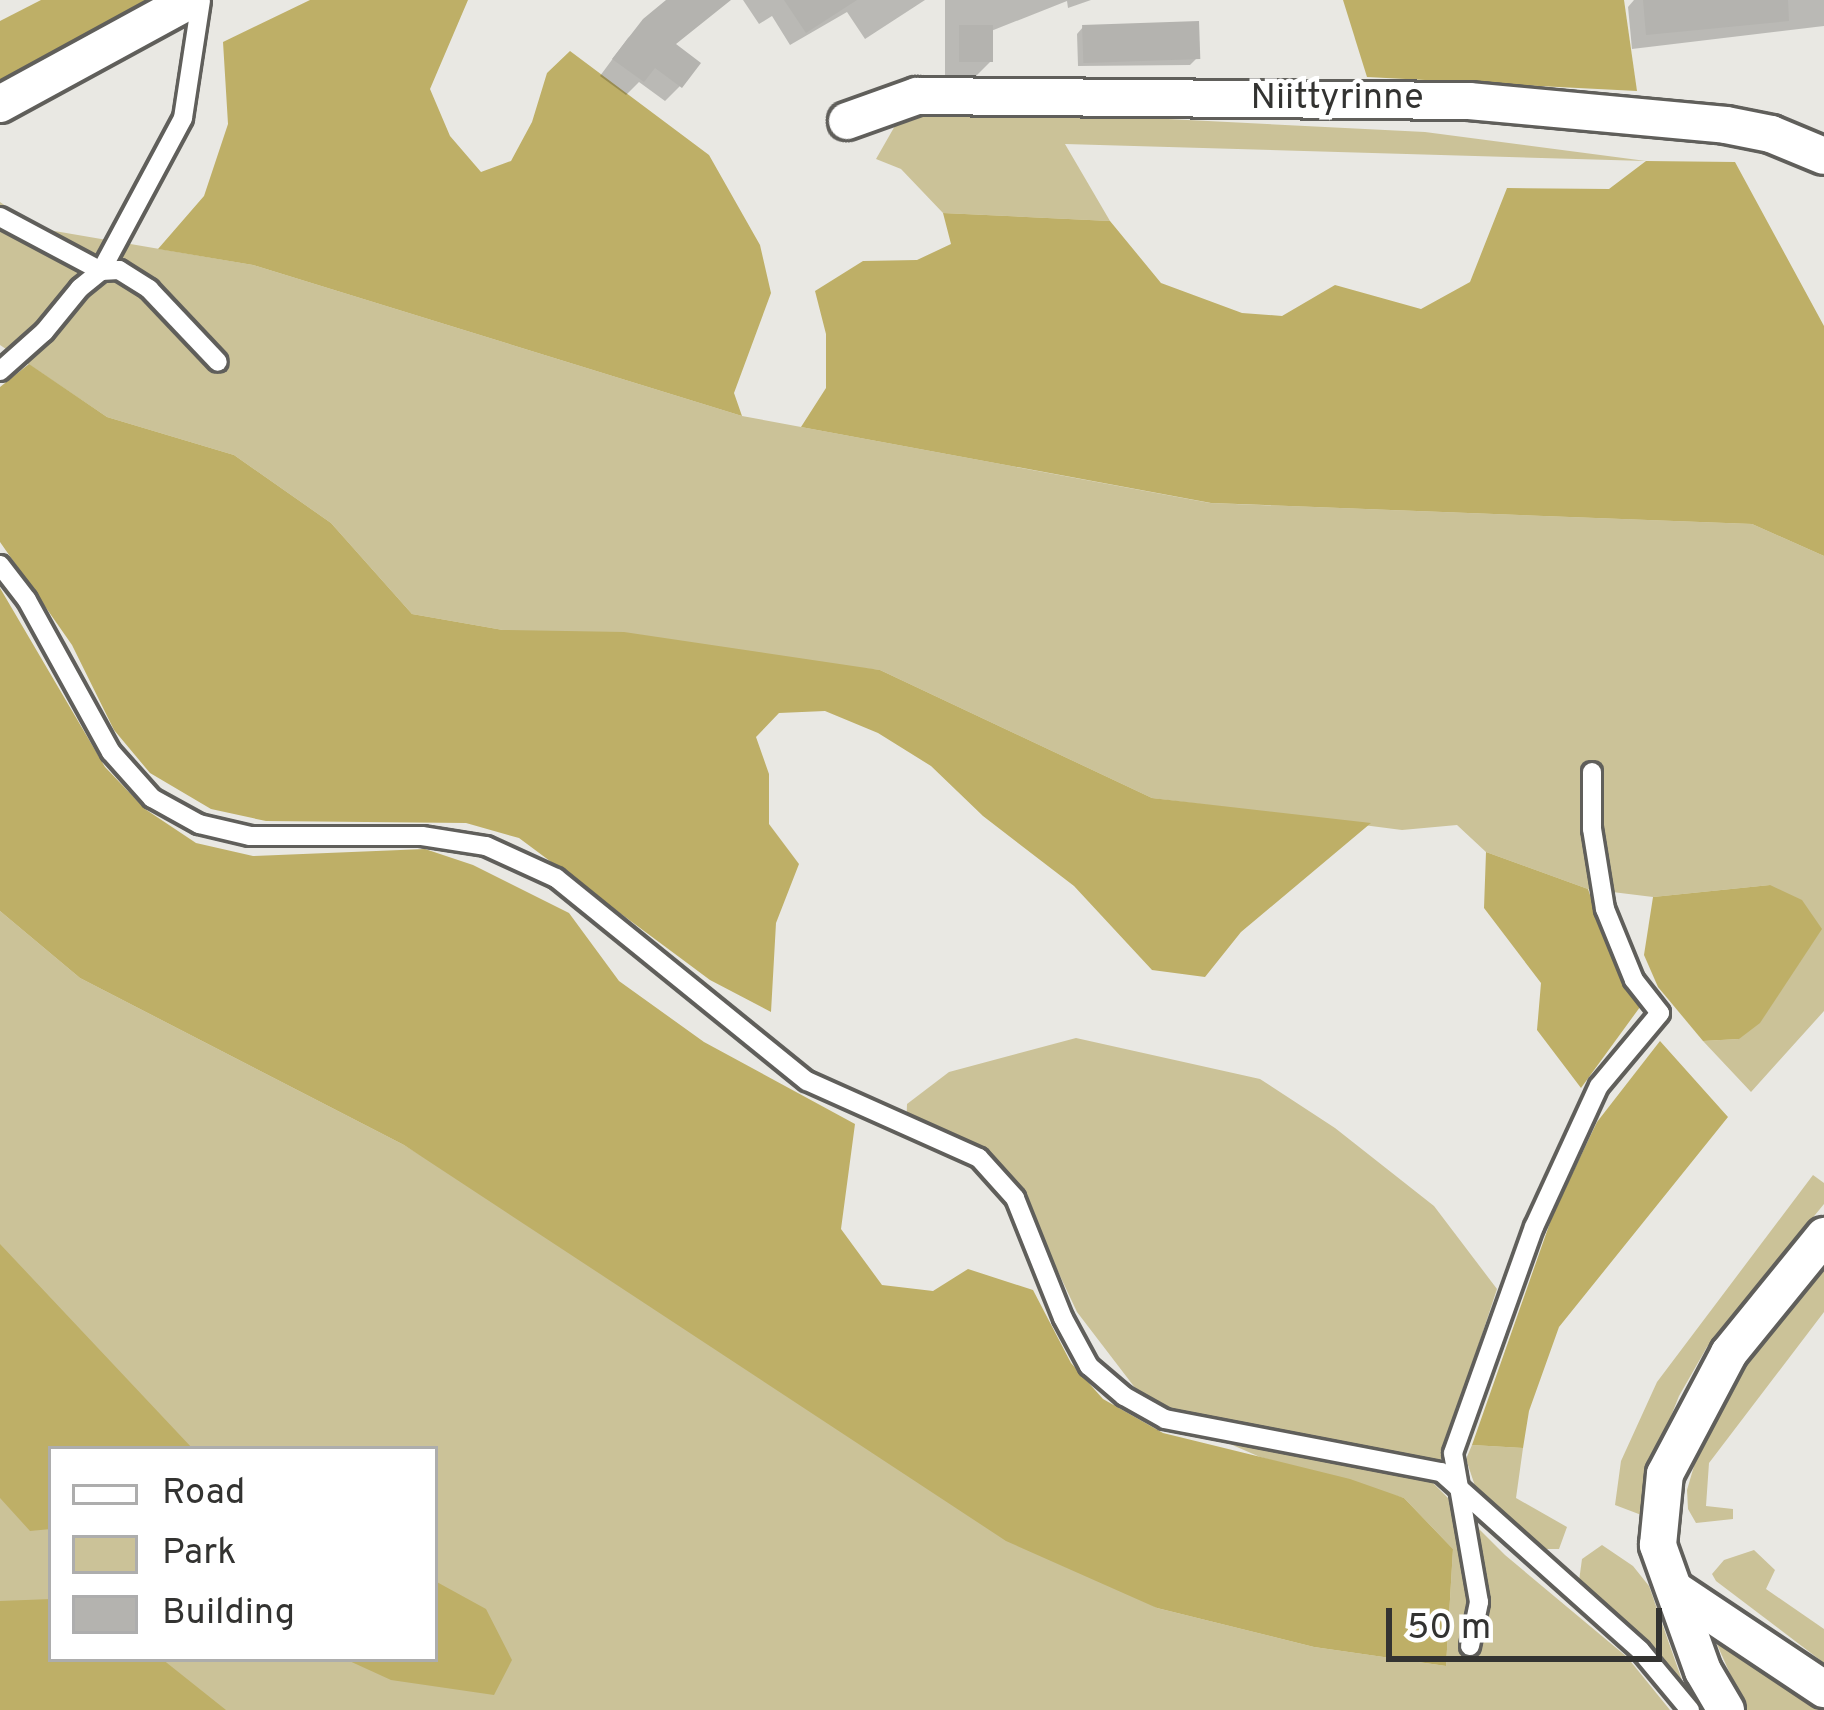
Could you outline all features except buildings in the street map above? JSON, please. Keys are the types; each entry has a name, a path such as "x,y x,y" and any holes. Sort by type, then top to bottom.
{"street":[{"path":"0,104 191,0"},
{"name":"Niittyrinne","path":"847,121 917,96 1468,101 1726,125 1771,134 1824,156"},
{"path":"1726,1710 1703,1670 1658,1545 1666,1474 1729,1353 1824,1236"},
{"path":"1677,1592 1824,1689"}],"lane":[{"path":"0,371 101,271 183,118 201,0"},
{"path":"0,217 101,271 119,270 149,289 218,362"},
{"path":"0,565 27,600 111,752 152,798 199,824 250,836 422,836 486,846 556,878 807,1081 980,1158 1016,1198 1063,1318 1089,1366 1124,1396 1165,1419 1441,1472 1640,1650 1690,1710"},
{"path":"1470,1646 1479,1602 1454,1453 1534,1227 1599,1086 1660,1013 1634,980 1604,909 1592,829 1592,772"}],"green space":[{"path":"1069,114 1425,132 1646,161 1065,144 1110,221 943,213 901,169 876,159 896,124 920,115"},
{"path":"0,202 37,228 253,265 742,416 1210,503 1752,524 1824,556 1824,1011 1751,1092 1703,1041 1739,1039 1770,885 1653,897 1588,889 1486,852 1457,825 1402,830 1152,798 880,670 503,630 412,614 331,523 234,455 107,417 0,345"},
{"path":"0,911 80,978 404,1145 1157,1608 1314,1647 1446,1666 1453,1549 1404,1498 1260,1457 1152,1410 1077,1312 1037,1227 971,1165 906,1133 907,1104 949,1072 1076,1038 1260,1079 1335,1128 1434,1206 1497,1289 1433,1483 1505,1555 1627,1657 1670,1710 0,1710"},
{"path":"1813,1175 1824,1183 1824,1204 1707,1347 1679,1396 1652,1464 1644,1516 1615,1505 1621,1461 1657,1382"},
{"path":"1824,1261 1824,1312 1709,1463 1706,1506 1733,1509 1733,1519 1696,1523 1688,1509 1687,1490 1701,1442 1742,1366"},
{"path":"1472,1445 1523,1448 1516,1498 1567,1527 1559,1549 1535,1549 1475,1486 1466,1459"},
{"path":"1602,1545 1633,1566 1649,1586 1690,1703 1638,1635 1579,1581 1582,1559"},
{"path":"1754,1550 1775,1570 1766,1589 1824,1629 1824,1663 1716,1581 1712,1574 1724,1560"},
{"path":"1712,1633 1747,1655 1823,1710 1746,1710"}],"shaded area":[{"path":"41,0 150,0 0,83 0,21"},
{"path":"310,0 468,0 430,89 450,136 481,172 511,161 532,122 547,73 570,51 709,155 760,245 771,293 734,393 742,416 253,265 158,249 204,196 228,124 223,42"},
{"path":"1343,0 1624,0 1637,91 1367,77"},
{"path":"1646,161 1735,162 1824,326 1824,556 1752,524 1211,503 801,427 826,388 826,334 815,291 863,261 917,260 951,244 943,213 1110,221 1161,283 1242,313 1282,316 1335,285 1421,309 1470,282 1507,188 1609,189"},
{"path":"29,364 107,417 234,455 331,523 412,614 503,630 624,632 880,670 1152,798 1371,823 1241,932 1205,977 1152,970 1074,886 983,816 931,766 878,733 825,711 779,713 756,737 769,774 769,824 799,864 776,923 771,1012 710,980 519,838 466,823 266,821 211,809 150,773 114,730 72,645 0,542 0,387"},
{"path":"0,588 105,767 145,809 196,843 253,856 425,849 473,865 569,913 619,981 704,1042 855,1124 841,1229 882,1285 933,1291 968,1269 1033,1290 1071,1363 1103,1399 1163,1433 1350,1479 1404,1498 1453,1549 1446,1666 1314,1647 1157,1608 1006,1541 404,1145 80,978 0,911"},
{"path":"1486,852 1588,889 1608,948 1640,1007 1581,1088 1537,1030 1541,983 1484,908"},
{"path":"1770,885 1802,900 1822,929 1760,1023 1739,1039 1703,1041 1658,987 1644,955 1653,897"},
{"path":"1660,1041 1728,1117 1559,1327 1529,1411 1523,1448 1472,1445 1553,1214 1597,1122"},
{"path":"0,1244 190,1446 48,1446 48,1529 30,1531 0,1498"},
{"path":"438,1583 486,1609 512,1660 494,1695 391,1680 352,1662 438,1662"},
{"path":"48,1599 48,1662 166,1662 226,1710 0,1710 0,1601"}]}
